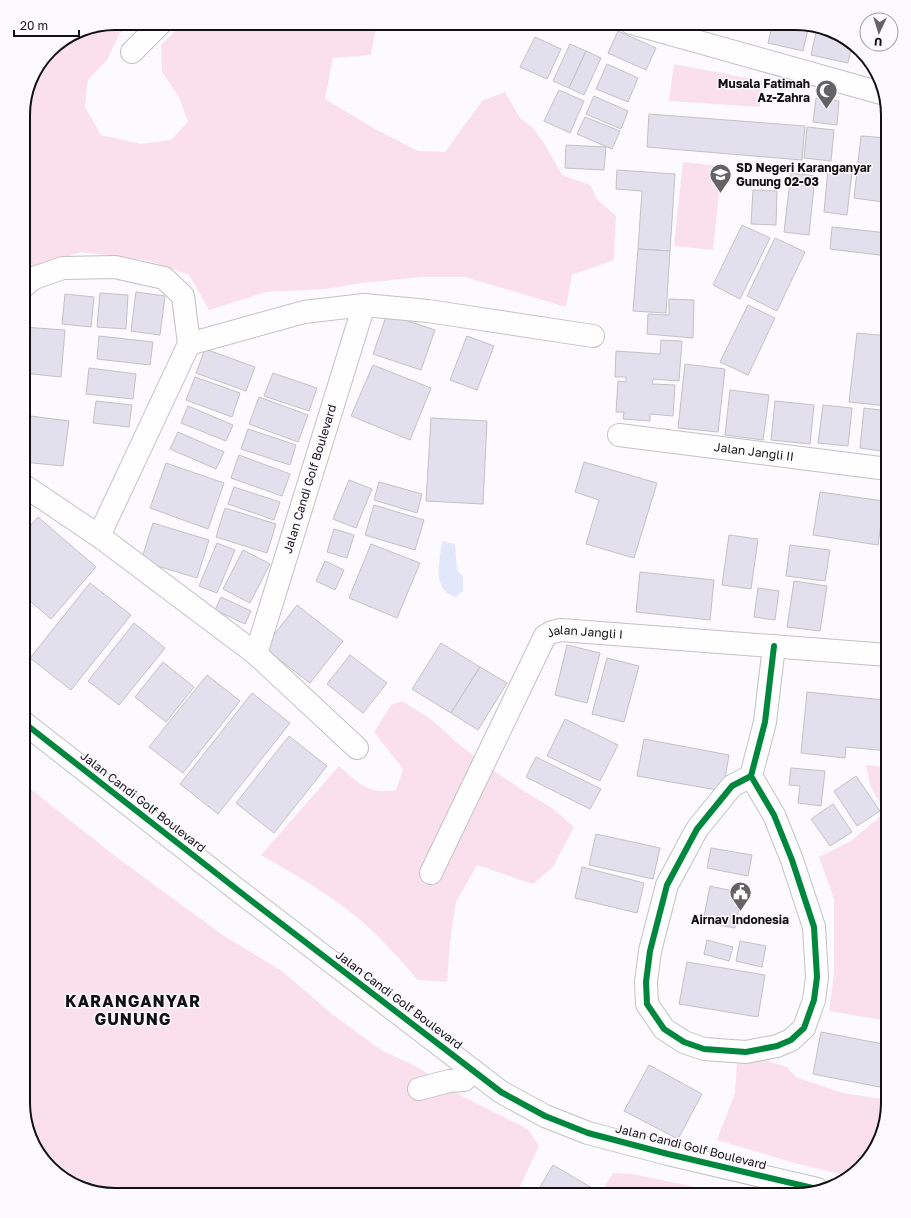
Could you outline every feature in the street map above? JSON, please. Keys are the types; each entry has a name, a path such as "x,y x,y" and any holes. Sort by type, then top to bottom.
{"street":[{"path":"132,52 154,30"},
{"path":"656,30 877,92"},
{"path":"30,281 34,278 63,268 115,267 164,278 183,296 189,344 99,536"},
{"path":"189,344 304,312 364,305 428,311 593,336"},
{"name":"Jalan Candi Golf Boulevard","path":"256,654 364,305"},
{"name":"Jalan Jangli II","path":"619,435 881,468"},
{"path":"30,489 99,536 256,654 357,748"},
{"name":"Jalan Jangli I","path":"431,873 545,636 552,632 561,630 881,654"},
{"path":"752,776 732,786 697,829 667,885 650,951 646,982 647,1004 664,1028 684,1042 704,1049 746,1052 777,1046 791,1040 804,1028 814,1000 817,977 814,927 792,860 774,815 752,776 765,722 774,646"},
{"name":"Jalan Candi Golf Boulevard","path":"30,727 244,895 502,1092 545,1116 588,1133 808,1187"},
{"path":"419,1089 449,1081 464,1080 474,1071"}],"shaded area":[{"path":"110,30 123,30 120,33 107,60 88,80 85,107 101,135 141,144 171,140 188,122 179,97 162,72 161,45 176,30 376,30 371,55 333,58 325,99 377,130 418,151 445,152 482,101 505,92 520,118 533,128 544,143 562,175 590,185 597,199 616,216 614,260 572,275 566,307 465,277 421,277 362,283 326,289 266,292 209,310 189,275 150,261 81,252 30,269 30,110 36,83 44,68 55,55 68,44 83,36"},
{"path":"674,64 762,81 760,107 669,101"},
{"path":"683,162 722,166 713,250 674,246"},
{"path":"402,701 432,720 456,742 490,768 552,808 574,827 553,867 533,884 477,865 456,902 450,942 447,982 418,980 394,953 358,918 339,903 261,855 339,766 359,783 371,789 386,791 396,790 403,769 374,732 391,705"},
{"path":"866,765 881,766 881,810 879,801 870,785"},
{"path":"30,789 115,856 224,936 282,971 332,1014 381,1050 417,1067 464,1097 528,1129 539,1146 519,1188 115,1188 83,1182 63,1170 51,1159 39,1141 33,1125 30,1103"},
{"path":"881,816 881,1020 829,1011 834,973 834,899 819,857 851,841"},
{"path":"737,1061 767,1061 787,1067 796,1077 843,1093 881,1099 878,1125 867,1150 852,1167 843,1174 798,1164 717,1140 735,1093"},
{"path":"613,1173 633,1174 700,1188 604,1188"}],"water":[{"path":"442,541 455,544 457,570 463,576 463,591 455,597 447,593 440,581 439,566"}],"building":[{"path":"771,30 808,31 803,51 768,43"},
{"path":"618,31 656,48 646,70 608,53"},
{"path":"816,33 838,41 851,50 848,63 811,55"},
{"path":"535,37 561,49 547,79 520,67"},
{"path":"570,44 586,51 569,88 553,81"},
{"path":"586,51 601,58 584,95 569,88"},
{"path":"607,64 638,78 628,102 596,89"},
{"path":"559,90 584,101 570,133 544,121"},
{"path":"594,96 628,111 621,129 586,114"},
{"name":"Musala Fatimah Az-Zahra","path":"816,98 839,101 837,125 813,122"},
{"path":"649,114 805,126 802,160 647,147"},
{"path":"585,117 620,131 612,149 577,134"},
{"path":"807,127 834,130 831,161 804,158"},
{"path":"861,136 881,137 881,202 854,198"},
{"path":"566,145 606,147 604,170 565,168"},
{"path":"828,169 852,172 847,215 824,212"},
{"path":"617,170 675,174 670,251 638,249 642,191 616,189"},
{"path":"791,173 815,176 809,235 784,232"},
{"path":"753,190 777,191 776,225 751,224"},
{"path":"742,225 770,238 740,299 713,285"},
{"path":"832,227 881,232 881,255 830,249"},
{"path":"775,238 805,252 777,311 747,296"},
{"path":"638,249 670,251 666,313 633,311"},
{"path":"136,292 165,296 160,335 131,331"},
{"path":"100,293 128,295 126,329 97,327"},
{"path":"65,294 94,297 91,327 62,324"},
{"path":"669,299 694,300 693,338 647,334 648,314 669,315"},
{"path":"748,305 775,318 748,375 720,362"},
{"path":"387,314 435,330 421,370 373,354"},
{"path":"30,328 65,330 61,377 30,374"},
{"path":"857,333 881,335 881,405 849,402"},
{"path":"99,336 153,342 150,365 97,359"},
{"path":"467,336 494,346 477,390 450,380"},
{"path":"661,340 682,341 679,381 653,379 652,384 675,385 673,416 650,414 650,421 623,419 624,412 616,412 618,381 626,382 626,377 615,377 616,351 660,354"},
{"path":"205,349 255,367 246,391 196,373"},
{"path":"685,364 725,369 718,432 678,428"},
{"path":"373,365 431,388 410,440 351,416"},
{"path":"89,368 136,374 133,399 86,394"},
{"path":"273,373 317,388 309,411 264,396"},
{"path":"195,377 240,393 232,417 186,400"},
{"path":"730,390 769,395 763,440 725,435"},
{"path":"259,397 308,415 298,442 249,424"},
{"path":"96,401 132,405 129,427 93,423"},
{"path":"775,401 814,405 810,444 771,440"},
{"path":"823,405 852,408 848,446 818,443"},
{"path":"188,406 233,425 226,441 181,423"},
{"path":"864,408 881,410 881,451 860,448"},
{"path":"30,416 69,421 63,466 30,463"},
{"path":"431,418 487,421 483,504 426,501"},
{"path":"248,429 296,445 290,465 241,449"},
{"path":"178,432 224,452 216,469 170,449"},
{"path":"239,455 290,474 282,496 231,478"},
{"path":"584,462 657,483 634,558 586,544 599,500 575,492"},
{"path":"166,463 224,483 208,529 150,508"},
{"path":"349,480 372,489 356,528 333,519"},
{"path":"379,482 422,494 417,513 374,500"},
{"path":"234,487 280,502 274,520 228,504"},
{"path":"820,492 881,501 881,523 878,545 813,535"},
{"path":"374,505 424,520 415,550 365,535"},
{"path":"225,508 276,524 267,553 216,537"},
{"path":"38,517 96,567 51,619 30,601 30,526"},
{"path":"153,523 209,540 197,578 141,561"},
{"path":"334,529 354,535 347,558 327,552"},
{"path":"729,535 758,539 751,589 722,585"},
{"path":"217,543 235,550 217,593 199,586"},
{"path":"371,544 420,563 397,618 349,598"},
{"path":"790,545 830,550 825,581 786,576"},
{"path":"243,550 270,564 250,603 223,589"},
{"path":"325,561 344,570 335,590 316,581"},
{"path":"640,572 714,580 710,620 636,612"},
{"path":"794,581 827,586 820,631 787,627"},
{"path":"90,583 131,615 71,690 30,658"},
{"path":"758,588 779,591 775,620 754,617"},
{"path":"221,597 251,611 245,624 215,610"},
{"path":"297,605 343,641 310,683 264,648"},
{"path":"134,623 165,648 119,705 88,681"},
{"path":"441,643 480,667 451,713 412,689"},
{"path":"567,645 600,653 587,703 555,695"},
{"path":"350,655 387,683 363,713 327,684"},
{"path":"607,658 639,666 624,722 592,714"},
{"path":"163,662 194,687 166,722 135,697"},
{"path":"480,667 507,683 478,730 451,713"},
{"path":"207,675 240,701 183,773 149,747"},
{"path":"807,692 881,700 881,750 846,747 845,758 801,753"},
{"path":"252,693 290,723 218,814 180,784"},
{"path":"565,719 618,745 600,781 547,756"},
{"path":"289,736 327,766 274,833 236,803"},
{"path":"644,739 729,755 723,791 637,776"},
{"path":"536,757 601,789 590,809 526,777"},
{"path":"791,768 825,771 821,806 798,803 800,786 789,785"},
{"path":"856,776 880,811 857,826 834,791"},
{"path":"833,804 852,832 830,846 811,819"},
{"path":"596,834 660,848 653,879 589,865"},
{"path":"711,848 752,855 748,876 707,868"},
{"path":"582,867 644,883 637,913 575,898"},
{"path":"710,886 742,893 735,928 703,922"},
{"path":"707,940 733,947 729,961 704,954"},
{"path":"740,941 766,946 762,967 736,961"},
{"path":"687,962 765,975 758,1017 679,1004"},
{"path":"821,1032 881,1044 881,1087 813,1074"},
{"path":"649,1065 702,1094 678,1139 624,1111"},
{"path":"553,1165 592,1188 540,1188"}],"cycle path":[{"path":"751,776 732,786 697,829 667,885 650,951 646,982 647,1004 664,1029 684,1042 704,1049 746,1052 777,1046 791,1040 804,1028 814,1000 817,977 814,927 792,860 774,815 751,776 765,722 774,646"},
{"path":"30,727 244,895 501,1092 545,1116 588,1133 668,1154 808,1187"}],"place":[{"name":"Musala Fatimah Az-Zahra","path":"826,110"},
{"name":"SD Negeri Karanganyar Gunung 02-03","path":"721,194"},
{"name":"Airnav Indonesia","path":"740,912"}],"district":[{"name":"KARANGANYAR GUNUNG","path":"133,1010"}]}
